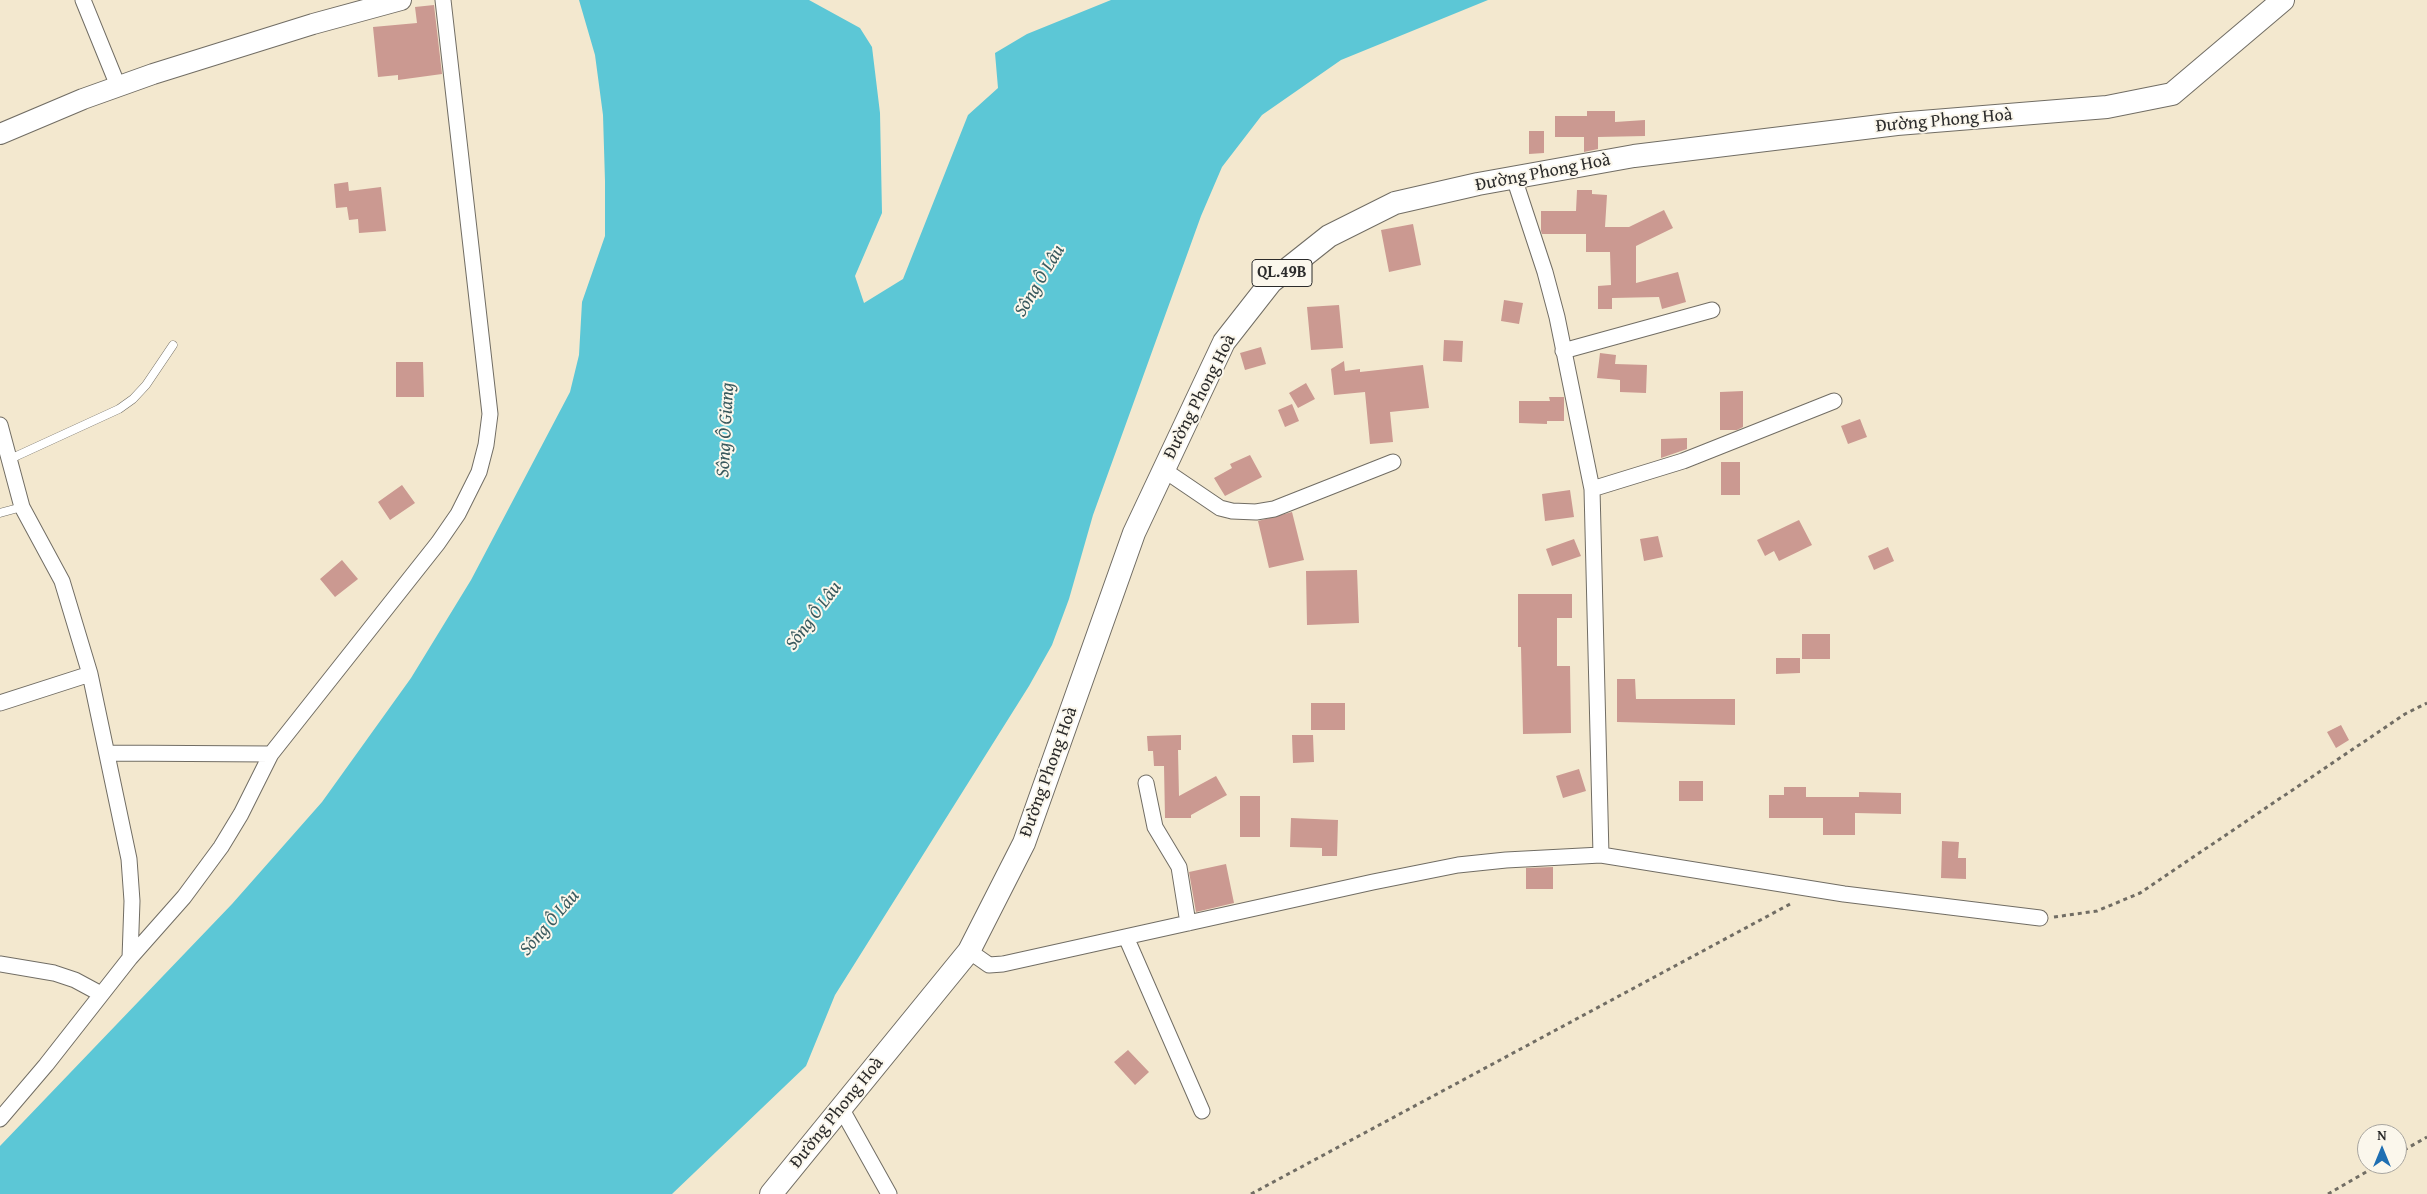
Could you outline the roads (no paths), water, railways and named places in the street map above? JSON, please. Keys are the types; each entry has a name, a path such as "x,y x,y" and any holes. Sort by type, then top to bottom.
{"main road":[{"name":"Đường Phong Hoà","path":"771,1194 968,952 1024,843 1134,533 1224,342 1271,282 1329,236 1395,204 1514,178 1634,156 1897,124 2107,107 2172,94 2283,0"}],"street":[{"path":"83,0 118,86"},
{"path":"0,134 118,86 313,24 401,0"},
{"path":"0,1118 46,1065 130,958 184,897 221,847 241,814 271,754 438,542 458,514 479,472 486,445 490,414 443,0"},
{"path":"1514,178 1545,272 1557,317 1592,489 1601,855"},
{"path":"1563,351 1712,310"},
{"path":"1592,489 1683,461 1834,401"},
{"path":"0,425 22,507 62,581 90,674 108,753 131,880 130,958"},
{"path":"1164,470 1220,508 1232,511 1256,512 1274,509 1393,462"},
{"path":"0,703 90,674"},
{"path":"108,753 271,754"},
{"path":"1146,783 1155,827 1179,867 1188,923"},
{"path":"968,952 989,965 1003,964 1458,865 1538,857 1601,855 1844,894 2040,918"},
{"path":"1126,936 1202,1111"},
{"path":"0,964 54,973 75,980 101,994"},
{"path":"841,1108 889,1194"}],"lane":[{"path":"10,458 119,409 133,399 146,385 173,345"},
{"path":"0,514 22,507"}],"water":[{"path":"579,0 809,0 860,28 872,47 880,113 882,213 855,276 864,303 903,279 968,115 998,88 995,53 1027,34 1111,0 1488,0 1341,60 1262,115 1222,167 1201,216 1093,515 1069,599 1052,645 1029,686 835,995 806,1066 672,1194 0,1194 0,1146 232,904 322,802 411,678 471,580 570,392 579,355 582,302 605,236 603,115 595,55"}],"water label":[{"name":"Sông Ô Lâu","path":"1040,281"},
{"name":"Sông Ô Giang","path":"726,430"},
{"name":"Sông Ô Lâu","path":"814,616"},
{"name":"Sông Ô Lâu","path":"550,923"}]}
